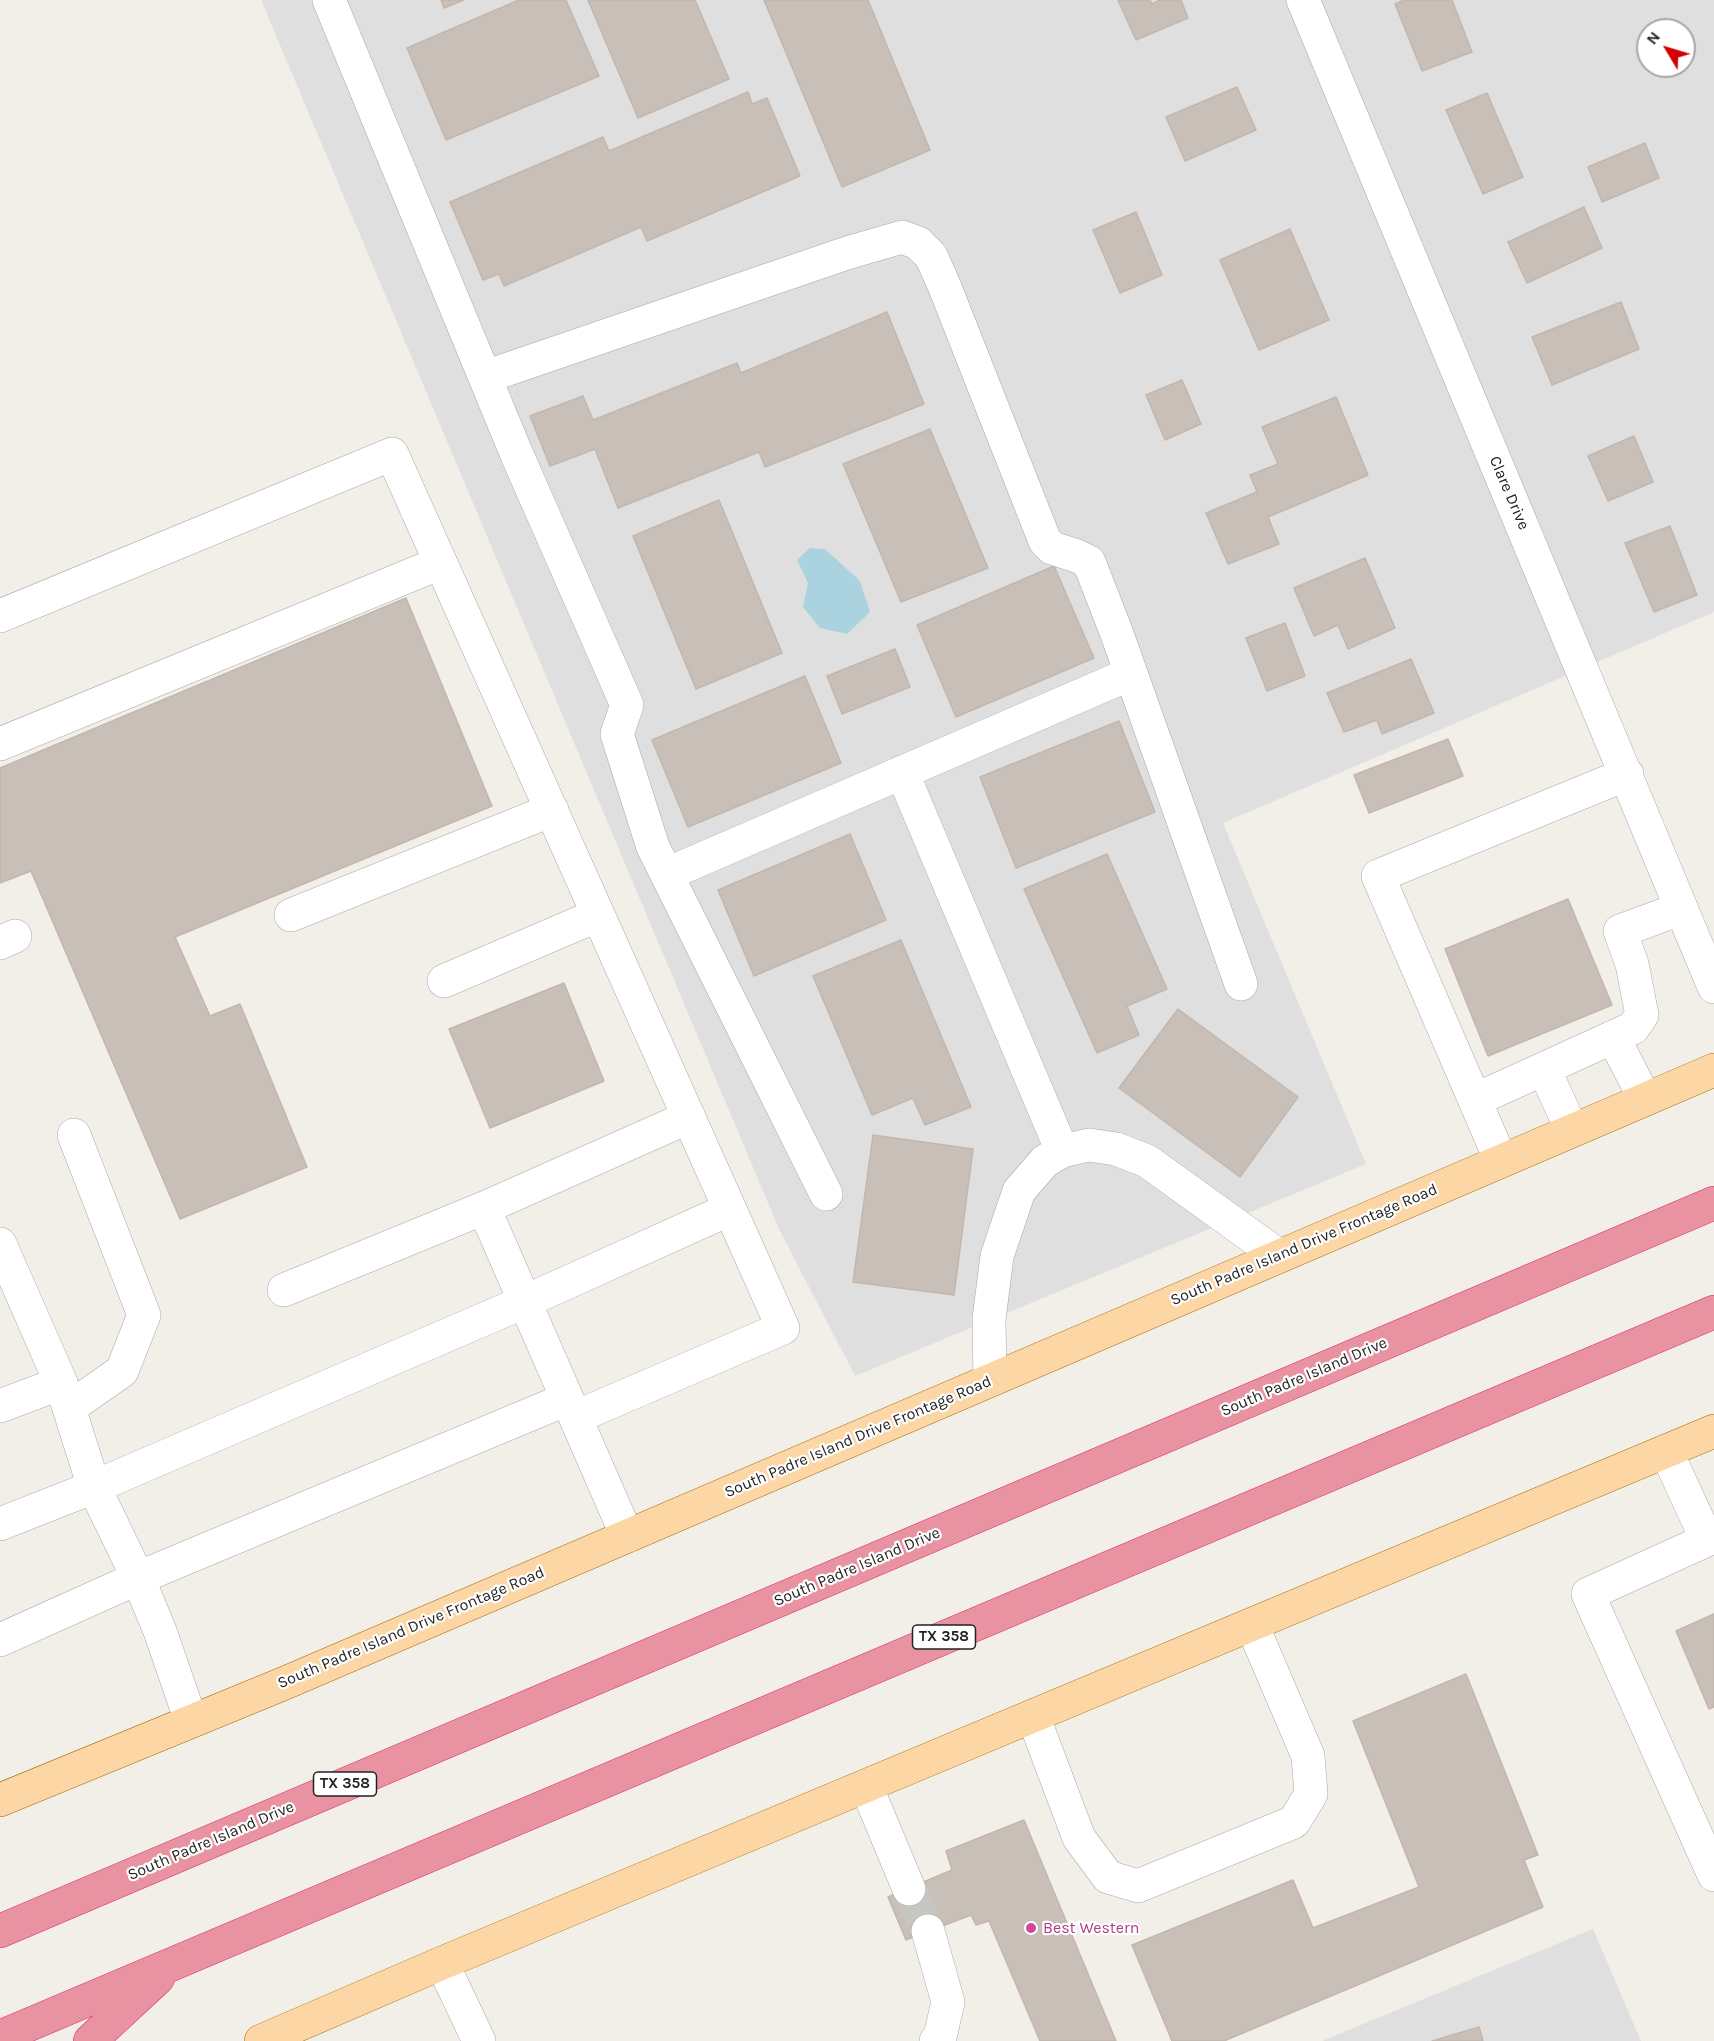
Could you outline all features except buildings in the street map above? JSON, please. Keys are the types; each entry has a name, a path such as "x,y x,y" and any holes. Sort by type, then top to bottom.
{"highway":[{"name":"South Padre Island Drive","path":"0,1931 1714,1203"},
{"name":"TX 358","path":"0,2037 1714,1312"},
{"path":"90,2041 175,1962"}],"main road":[{"name":"South Padre Island Drive Frontage Road","path":"0,1800 285,1683 1714,1070"},
{"path":"261,2041 1714,1431"}],"street":[{"path":"329,0 485,377 627,705 617,734 653,847 826,1194"},
{"name":"Clare Drive","path":"1303,0 1714,987"},
{"path":"485,377 847,253 902,237 918,243 932,256 1045,541 1052,548 1089,562 1241,984"},
{"path":"0,616 392,454 783,1328 138,1578 0,1640"},
{"path":"0,744 440,563"},
{"path":"667,874 1130,674"},
{"path":"902,772 1062,1151"},
{"path":"1501,1161 1378,876 1627,774"},
{"path":"291,915 552,810"},
{"path":"1475,1100 1633,1028 1642,1015 1632,964 1620,931 1680,909"},
{"path":"444,981 598,915"},
{"path":"1613,1037 1645,1099"},
{"path":"1544,1069 1572,1130"},
{"path":"284,1290 484,1208 689,1117"},
{"path":"0,1406 65,1395 122,1371 144,1315 74,1135"},
{"path":"990,1380 989,1319 997,1256 1019,1191 1045,1161 1062,1151 1089,1145 1116,1149 1147,1161 1279,1256"},
{"path":"484,1208 627,1536"},
{"path":"0,1524 94,1487 524,1302 730,1209"},
{"path":"0,1244 65,1395 94,1487 138,1578 160,1631 191,1721"},
{"path":"1666,1451 1710,1539 1588,1594 1714,1875"},
{"path":"1033,1716 1080,1838 1108,1877 1138,1886 1294,1822 1311,1794 1308,1756 1252,1625"},
{"path":"866,1786 909,1889"},
{"path":"928,1931 948,2002 940,2037 936,2041"},
{"path":"442,1964 479,2041"}],"shaded area":[{"path":"261,0 1714,0 1714,612 1223,823 1366,1164 855,1376 779,1229"},
{"path":"1593,1929 1641,2041 1322,2041"}],"water":[{"path":"810,548 825,549 860,581 870,612 847,634 820,628 803,607 808,583 797,560"}],"tunnel":[{"path":"909,1889 928,1931"}],"place":[{"name":"Best Western","path":"1031,1928"}]}
